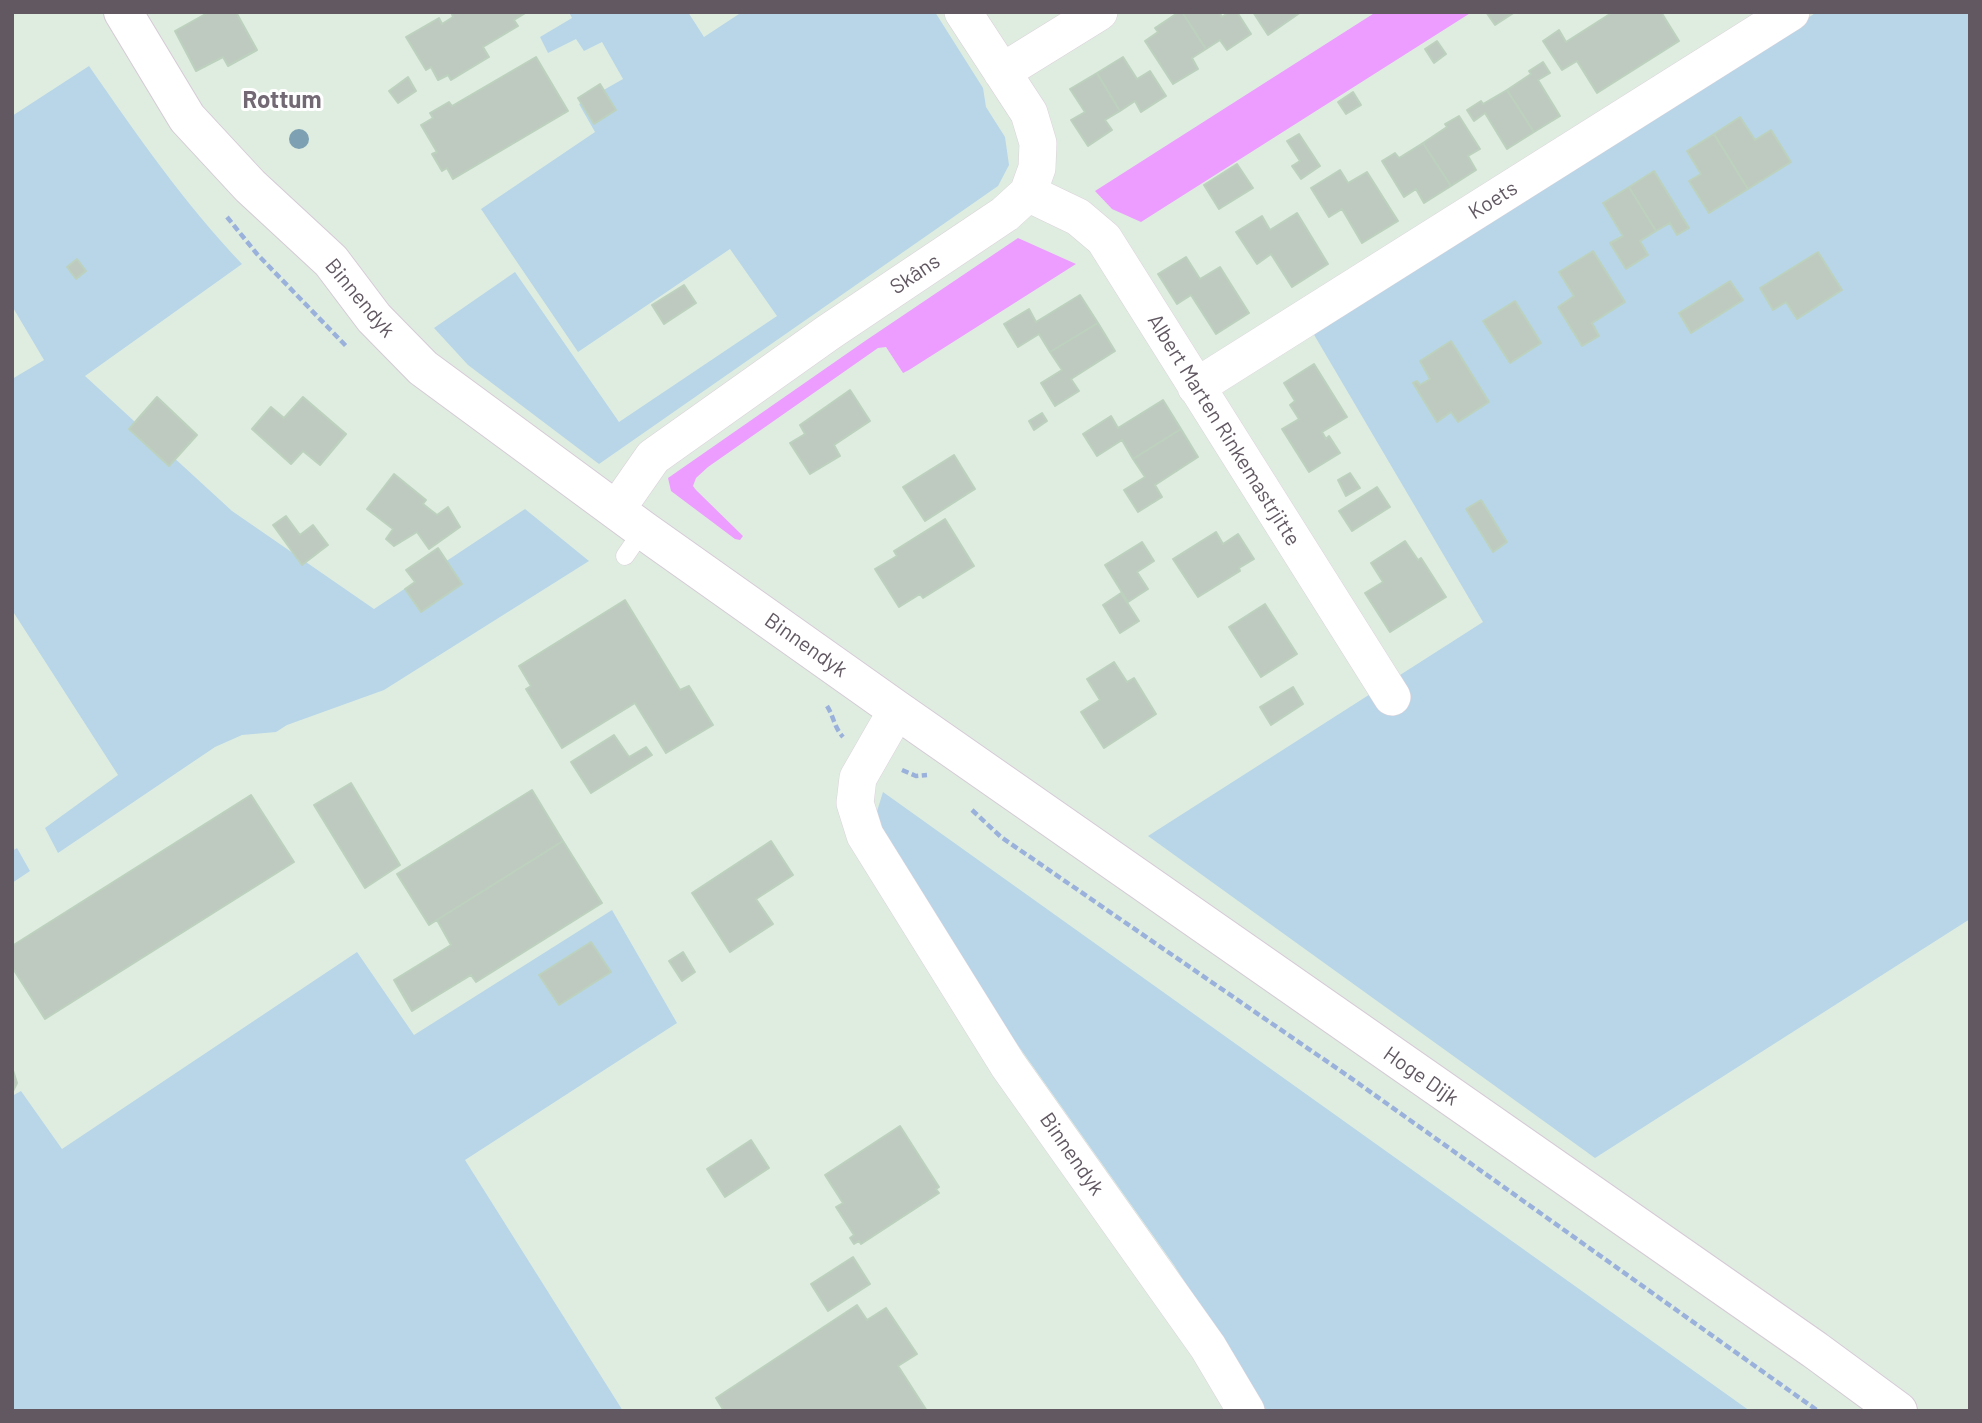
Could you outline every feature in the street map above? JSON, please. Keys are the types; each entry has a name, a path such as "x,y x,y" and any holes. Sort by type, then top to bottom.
{"main road":[{"name":"Binnendyk","path":"130,14 187,118 250,186 331,261 373,318 423,368 628,532 897,710"},
{"name":"Hoge Dijk","path":"897,710 1804,1342 1898,1411"}],"street":[{"path":"963,12 1029,113 1038,143 1037,168 1028,192"},
{"path":"1002,72 1099,12"},
{"name":"Koets","path":"1196,387 1791,12"},
{"name":"Albert Marten Rinkemastrjitte","path":"1028,192 1078,217 1104,239 1392,697"},
{"name":"Skâns","path":"628,532 653,457 829,332 1005,214 1028,192"},
{"name":"Binnendyk","path":"897,710 858,778 855,803 865,835 1008,1065 1208,1347 1246,1411"}],"path":[{"name":"Hoge Dijk","path":"972,809 1001,837 1348,1076 1818,1411"}],"shaded area":[{"path":"569,12 688,12 704,37 742,12 935,12 983,88 986,107 1005,137 1009,165 998,186 599,464 468,365 434,328 515,272 619,422 777,316 730,249 578,352 481,209 595,132 579,104 623,79 602,42 584,51 576,39 548,53 540,37 572,18"},
{"path":"1376,12 1472,12 1141,222 1112,209 1095,191"},
{"path":"1817,12 1970,12 1970,919 1595,1158 1148,836 1483,622 1313,333"},
{"path":"89,66 181,193 242,264 85,376 232,511 374,609 525,509 589,561 384,690 287,725 276,732 242,735 215,747 58,853 45,828 118,775 12,610 12,379 44,360 12,306 12,116"},
{"path":"1018,238 1076,264 903,373 886,347 878,348 696,478 693,486 743,536 740,540 671,491 668,478"},
{"path":"883,792 1750,1411 1266,1411 1174,1265 956,958 873,824"},
{"path":"17,848 30,871 12,883 12,851"},
{"path":"612,910 677,1023 465,1160 623,1411 12,1411 12,1096 21,1091 62,1149 357,952 414,1035"}],"building":[{"path":"209,12 236,12 257,50 228,66 223,57 196,71 175,31"},
{"path":"451,12 527,12 514,20 518,26 483,47 489,57 451,80 448,75 438,80 431,67 426,70 406,37 439,18 442,24 453,17"},
{"path":"1182,12 1206,49 1192,58 1198,69 1173,84 1145,41 1158,32 1155,28"},
{"path":"1182,12 1219,12 1222,17 1229,12 1237,12 1251,34 1227,50 1220,40 1206,49"},
{"path":"1253,12 1301,12 1268,35"},
{"path":"1486,12 1515,12 1495,25"},
{"path":"1613,12 1661,12 1679,41 1597,93 1577,61 1562,70 1543,41 1559,30 1566,42"},
{"path":"1437,41 1446,54 1434,63 1425,49"},
{"path":"536,57 568,111 453,179 447,168 442,171 432,154 437,152 421,125 433,118 430,113 449,102 452,106"},
{"path":"1123,57 1137,79 1150,71 1166,96 1141,112 1135,101 1120,111 1097,73"},
{"path":"1543,62 1550,73 1538,80 1560,116 1534,132 1507,90 1531,74 1529,71"},
{"path":"1097,73 1120,111 1105,120 1112,130 1088,146 1071,120 1085,112 1070,89"},
{"path":"408,77 416,91 398,103 389,91"},
{"path":"600,84 616,110 594,124 578,98"},
{"path":"1507,90 1534,132 1507,149 1485,113 1474,121 1467,110"},
{"path":"1353,92 1361,105 1346,114 1338,102"},
{"path":"1459,116 1480,149 1468,156 1476,170 1451,186 1423,143"},
{"path":"1740,117 1755,140 1771,130 1791,162 1748,189 1714,134"},
{"path":"1299,134 1320,166 1301,179 1292,166 1300,161 1287,141"},
{"path":"1714,134 1748,189 1709,213 1689,181 1701,174 1687,151"},
{"path":"1423,143 1451,186 1424,203 1416,189 1404,197 1382,161 1395,153 1399,158"},
{"path":"1237,164 1253,188 1219,209 1204,185"},
{"path":"1340,170 1348,183 1367,172 1398,221 1362,243 1342,209 1329,217 1311,188"},
{"path":"1654,171 1689,228 1677,235 1670,223 1656,231 1629,187"},
{"path":"1629,187 1656,231 1640,241 1648,255 1626,269 1610,243 1623,236 1603,203"},
{"path":"1297,213 1328,264 1292,287 1271,254 1257,264 1236,232 1262,216 1270,230"},
{"path":"1593,251 1625,302 1592,323 1599,336 1582,346 1558,307 1574,296 1559,272"},
{"path":"1818,252 1842,290 1797,319 1786,302 1773,310 1760,288"},
{"path":"1186,257 1200,279 1220,267 1249,313 1216,334 1191,295 1177,304 1158,274"},
{"path":"77,259 86,271 76,279 67,267"},
{"path":"1730,281 1743,300 1691,333 1679,313"},
{"path":"684,285 696,303 664,324 652,305"},
{"path":"1080,295 1098,323 1050,352 1039,334 1018,347 1004,324 1029,309 1036,322"},
{"path":"1515,301 1541,343 1510,363 1483,321"},
{"path":"1098,323 1115,351 1071,379 1079,391 1055,406 1041,383 1062,370 1050,352"},
{"path":"1451,341 1489,402 1458,422 1451,412 1437,422 1413,383 1417,381 1420,385 1430,379 1420,361"},
{"path":"1314,364 1347,417 1322,432 1326,439 1329,436 1340,453 1309,472 1282,429 1299,419 1290,405 1295,401 1284,383"},
{"path":"850,390 870,421 834,445 840,456 810,474 790,443 805,434 800,425"},
{"path":"157,397 197,435 169,466 129,429"},
{"path":"303,397 346,434 320,465 303,451 291,464 252,429 271,407 284,418"},
{"path":"1163,400 1181,429 1133,459 1122,440 1097,456 1083,434 1111,416 1118,428"},
{"path":"1042,413 1047,421 1034,430 1029,421"},
{"path":"1181,429 1198,457 1155,485 1162,497 1138,512 1124,490 1145,477 1133,459"},
{"path":"954,455 975,489 925,521 903,487"},
{"path":"1350,473 1360,488 1346,496 1338,480"},
{"path":"394,474 426,500 423,504 437,515 448,507 460,527 429,549 417,532 394,546 386,539 393,529 367,509"},
{"path":"1377,487 1390,507 1352,531 1339,511"},
{"path":"1481,500 1507,542 1493,552 1466,509"},
{"path":"286,516 300,535 313,525 328,545 302,565 273,525"},
{"path":"945,519 974,566 923,598 920,594 899,607 875,569 897,556 894,551"},
{"path":"1216,532 1223,544 1238,534 1254,559 1198,597 1173,559"},
{"path":"1405,541 1418,560 1421,558 1446,597 1390,632 1365,593 1383,582 1371,563"},
{"path":"1142,542 1154,561 1137,572 1148,589 1128,602 1105,565"},
{"path":"438,548 462,584 421,612 405,589 415,582 406,570"},
{"path":"1121,593 1139,621 1120,633 1103,605"},
{"path":"625,600 680,690 689,686 713,725 666,753 635,703 562,748 526,689 531,686 519,666"},
{"path":"1265,604 1297,654 1261,677 1229,627"},
{"path":"1114,662 1127,682 1134,678 1156,714 1104,748 1081,712 1100,700 1087,679"},
{"path":"1293,687 1303,704 1271,725 1260,707"},
{"path":"614,735 629,757 646,747 652,755 591,793 571,762"},
{"path":"351,783 400,865 365,888 314,805"},
{"path":"532,790 563,841 429,925 397,874"},
{"path":"251,795 294,862 45,1019 12,967 12,946"},
{"path":"563,841 602,903 476,982 471,975 412,1011 394,980 451,945 437,920"},
{"path":"771,841 793,875 756,899 773,924 730,952 692,893"},
{"path":"591,942 611,972 559,1005 539,975"},
{"path":"683,952 695,972 682,981 669,961"},
{"path":"12,1067 17,1083 12,1093"},
{"path":"900,1126 939,1187 936,1189 939,1193 861,1244 859,1241 854,1244 850,1238 854,1235 836,1207 843,1203 825,1175"},
{"path":"751,1140 769,1168 725,1197 707,1169"},
{"path":"853,1257 870,1284 828,1311 811,1284"},
{"path":"857,1305 867,1320 886,1308 917,1354 898,1366 927,1411 724,1411 716,1398"}],"district":[{"name":"Rottum","path":"282,100"}]}
